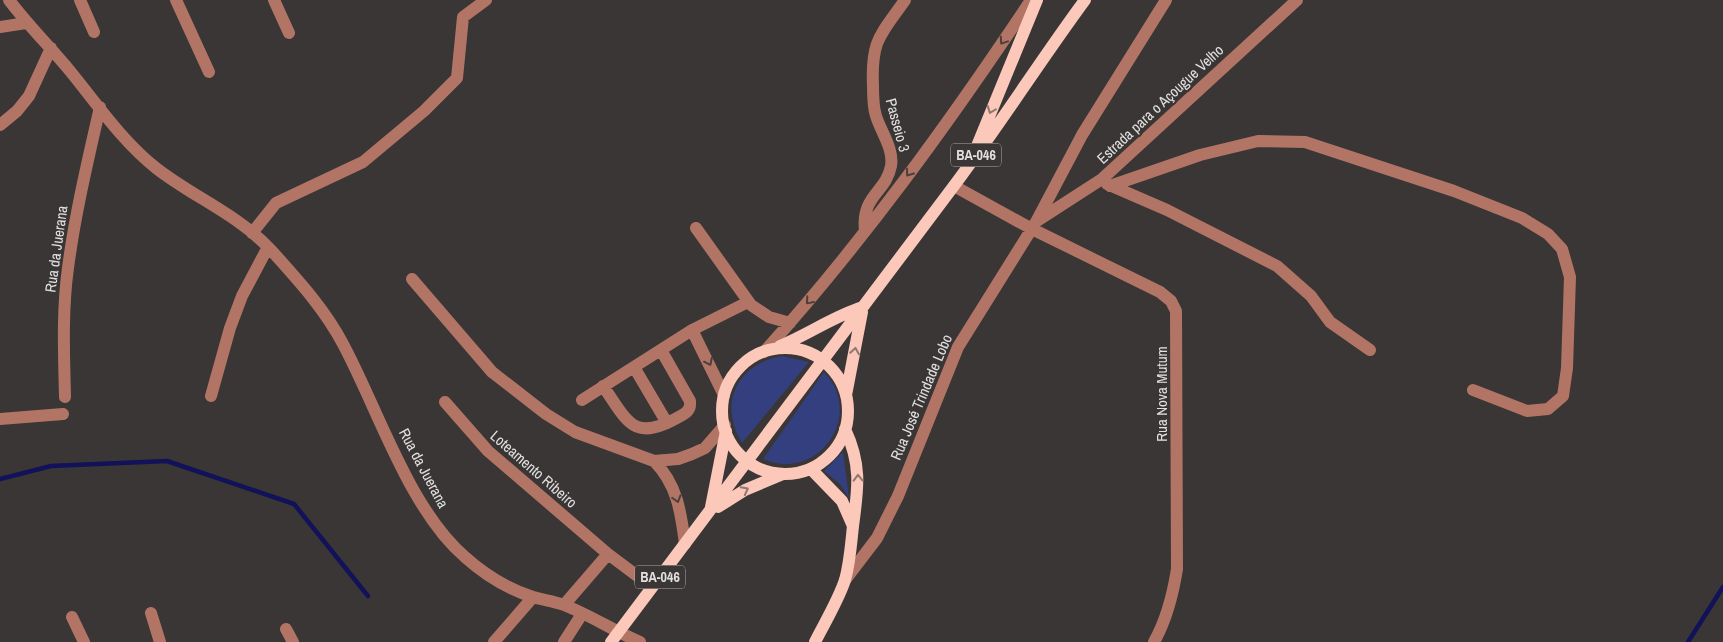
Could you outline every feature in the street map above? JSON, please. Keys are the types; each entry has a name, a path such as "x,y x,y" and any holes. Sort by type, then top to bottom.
{"main road":[{"path":"969,165 1037,0"},
{"name":"BA-046","path":"615,637 954,186 1085,0"},
{"path":"783,474 768,472 748,462 734,448 725,428 722,413 724,394 732,378 743,364 806,335 838,316 864,307"},
{"path":"846,395 864,307"},
{"path":"710,512 745,490 783,474 811,468 826,459 838,446 845,429 848,412 846,395 837,375 822,360 808,352 792,348 770,350"},
{"path":"710,512 725,428"},
{"path":"815,642 844,580 858,496 857,460 845,429"},
{"path":"811,468 842,501 853,526"}],"street":[{"name":"Rua da Juerana","path":"9,0 26,23 51,48 127,142 157,168 242,224 268,247 320,306 343,345 420,502 439,529 463,556 488,576 533,597 564,605 582,614 615,637 640,642"},
{"path":"80,0 94,32"},
{"path":"176,0 208,72"},
{"path":"274,0 290,33"},
{"path":"252,233 276,203 363,162 424,112 457,78 463,17 486,0"},
{"name":"Passeio 3","path":"865,231 866,210 872,197 886,178 891,160 887,142 876,115 872,60 878,38 905,0"},
{"path":"770,350 865,231 957,108 1030,0"},
{"name":"Rua José Trindade Lobo","path":"844,580 877,538 894,504 958,347 1034,225 1082,135 1166,0"},
{"name":"Estrada para o Açougue Velho","path":"1034,225 1105,183 1297,0"},
{"path":"0,27 26,23"},
{"path":"0,125 18,111 29,96 51,48"},
{"name":"Rua da Juerana","path":"65,398 64,319 68,269 76,214 100,107"},
{"path":"1105,183 1258,141 1305,142 1454,191 1522,218 1548,234 1562,249 1570,277 1567,368 1562,396 1548,408 1527,411 1473,390"},
{"path":"1105,183 1167,210 1277,266 1311,296 1330,322 1370,350"},
{"name":"Rua Nova Mutum","path":"954,186 1034,225 1160,292 1171,301 1176,312 1177,569 1174,592 1162,628 1154,642"},
{"path":"696,228 748,302 770,317 790,323"},
{"path":"211,396 236,312 268,247"},
{"path":"412,279 492,372 546,414 575,432 654,461 667,474 675,493 682,517 685,544"},
{"path":"582,400 692,330 748,302"},
{"path":"692,330 724,394"},
{"path":"603,386 625,417 633,424 646,430 667,424 687,412 690,408 690,401 661,350"},
{"path":"634,367 667,424"},
{"name":"Loteamento Ribeiro","path":"445,402 488,451 608,554 652,587"},
{"path":"0,419 63,414"},
{"path":"654,461 678,459 705,448 725,428"},
{"path":"564,605 608,554"},
{"path":"494,642 533,597"},
{"path":"150,613 160,642"},
{"path":"564,642 582,614"},
{"path":"72,617 84,642"},
{"path":"286,629 293,642"}],"shaded area":[{"path":"782,356 809,362 742,443 735,428 732,414 732,400 736,388 743,376 753,367 766,360"},
{"path":"824,372 836,389 840,408 837,425 829,441 817,454 801,462 783,464 763,459"},
{"path":"843,452 849,498 840,484 824,471"}],"waterway":[{"path":"0,479 51,466 167,461 294,504 368,596"},
{"path":"1688,642 1723,587"}]}
